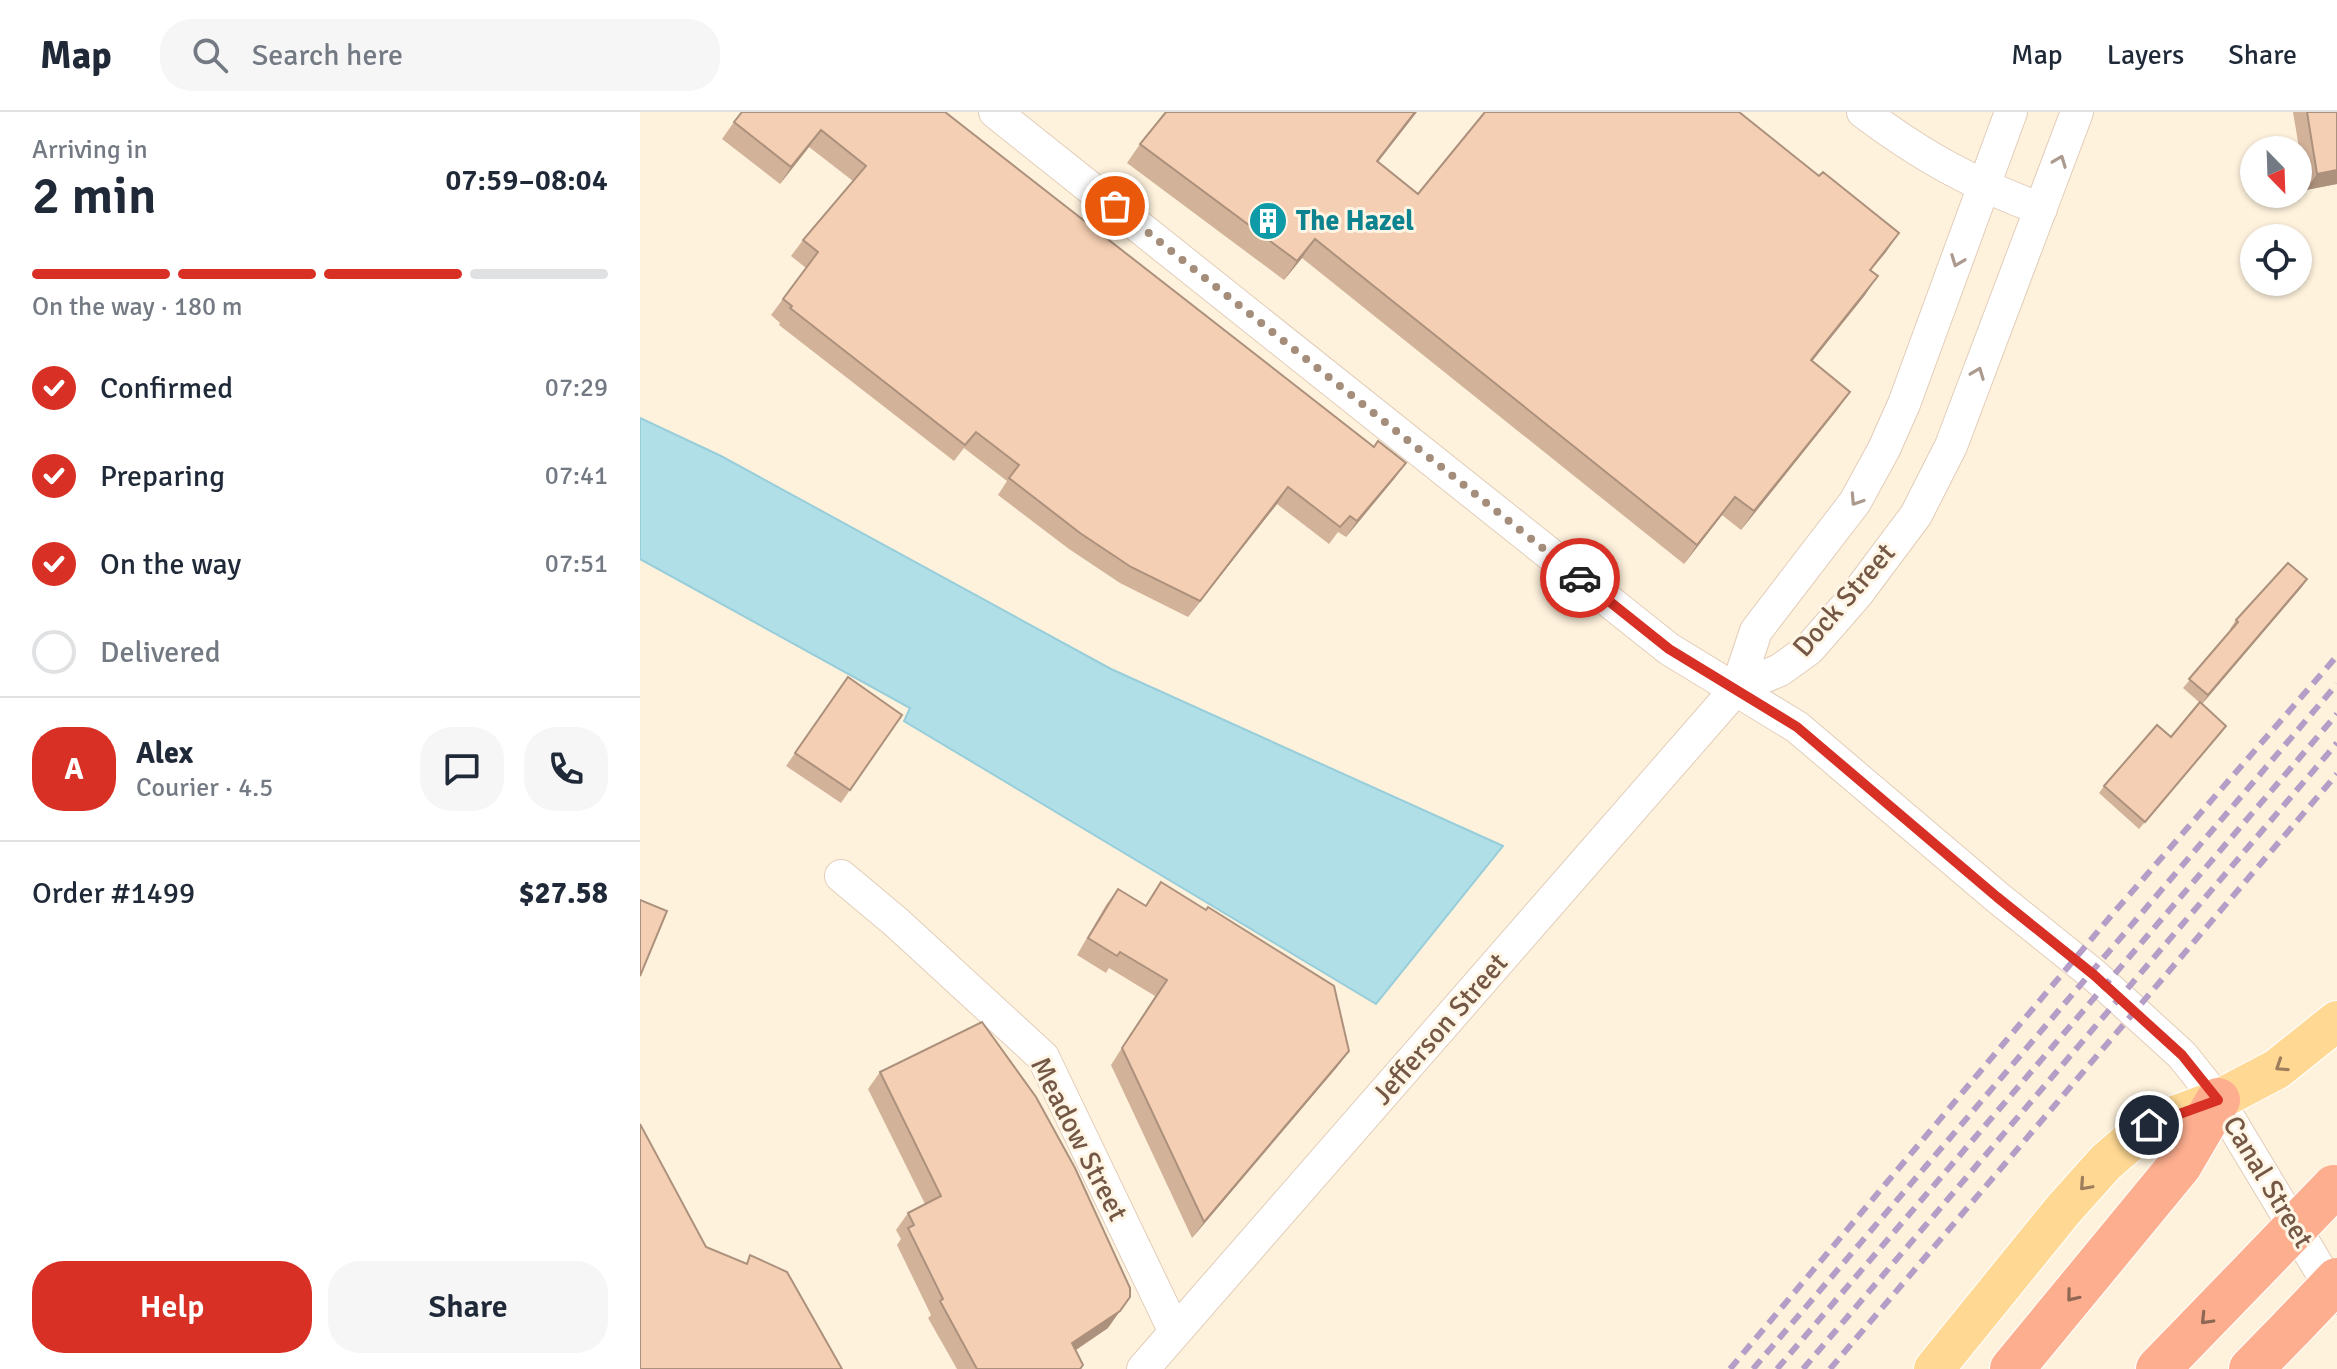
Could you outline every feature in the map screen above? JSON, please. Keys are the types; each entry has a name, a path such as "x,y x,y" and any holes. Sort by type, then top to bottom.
{"highway":[{"path":"2012,1369 2180,1165 2218,1100"},
{"path":"2158,1369 2335,1185"},
{"path":"2251,1369 2337,1280"}],"main road":[{"path":"1934,1369 2106,1162 2149,1125 2218,1100 2277,1069 2337,1021"}],"street":[{"name":"Canal Street","path":"995,112 1669,649 1797,727 2094,975 2182,1055 2218,1100 2337,1298"},
{"path":"1863,112 1926,156 1985,188 2041,209"},
{"name":"Dock Street","path":"1737,688 1756,631 1855,502 1879,460 1904,404 2011,112"},
{"name":"Dock Street","path":"1737,688 1780,670 1809,649 1857,594 1916,515 1951,446 2077,112"},
{"name":"Jefferson Street","path":"1143,1369 1737,688"},
{"name":"Meadow Street","path":"841,876 896,922 1043,1057 1175,1332"}],"water":[{"path":"640,418 721,456 1111,669 1503,846 1376,1004 904,721 910,708 640,559"}],"building":[{"path":"742,112 945,112 1374,447 1378,441 1406,463 1357,521 1350,516 1340,527 1288,487 1200,601 1131,567 1080,533 1009,478 1019,465 976,432 965,445 790,308 792,306 783,299 818,252 803,240 866,166 821,130 791,167 734,122"},
{"path":"1166,112 1415,112 1377,161 1418,194 1485,112 1739,112 1819,176 1823,172 1899,233 1870,270 1878,276 1811,360 1850,392 1754,511 1735,497 1697,545 1315,239 1297,261 1140,144"},
{"path":"2307,112 2337,112 2337,170 2317,174"},
{"path":"2288,563 2307,579 2208,695 2189,679 2238,622 2236,620"},
{"path":"848,677 902,715 850,790 795,753"},
{"path":"2200,702 2226,726 2145,822 2104,786 2157,725 2171,737"},
{"path":"1161,882 1206,910 1208,907 1334,986 1349,1051 1204,1222 1122,1048 1167,980 1120,952 1117,956 1088,938 1118,889 1146,906"},
{"path":"640,900 667,911 640,976"},
{"path":"982,1022 1036,1097 1075,1168 1130,1288 1130,1297 1120,1311 1072,1343 1083,1365 1080,1369 977,1369 940,1301 943,1299 908,1228 914,1225 908,1213 941,1196 880,1072"},
{"path":"640,1124 706,1247 747,1264 750,1255 787,1272 842,1369 640,1369"}],"railway":[{"path":"1730,1369 2110,917 2337,656"},
{"path":"1753,1369 2337,684"},
{"path":"1777,1369 2337,714"},
{"path":"1803,1369 2337,743"},
{"path":"1830,1369 2337,774"}],"way so far":[{"path":"1115,206 1580,578"}],"place":[{"name":"The Hazel","path":"1268,221"}],"route":[{"path":"1580,578 1669,649 1797,727 2094,975 2182,1055 2218,1100 2149,1125"}]}
